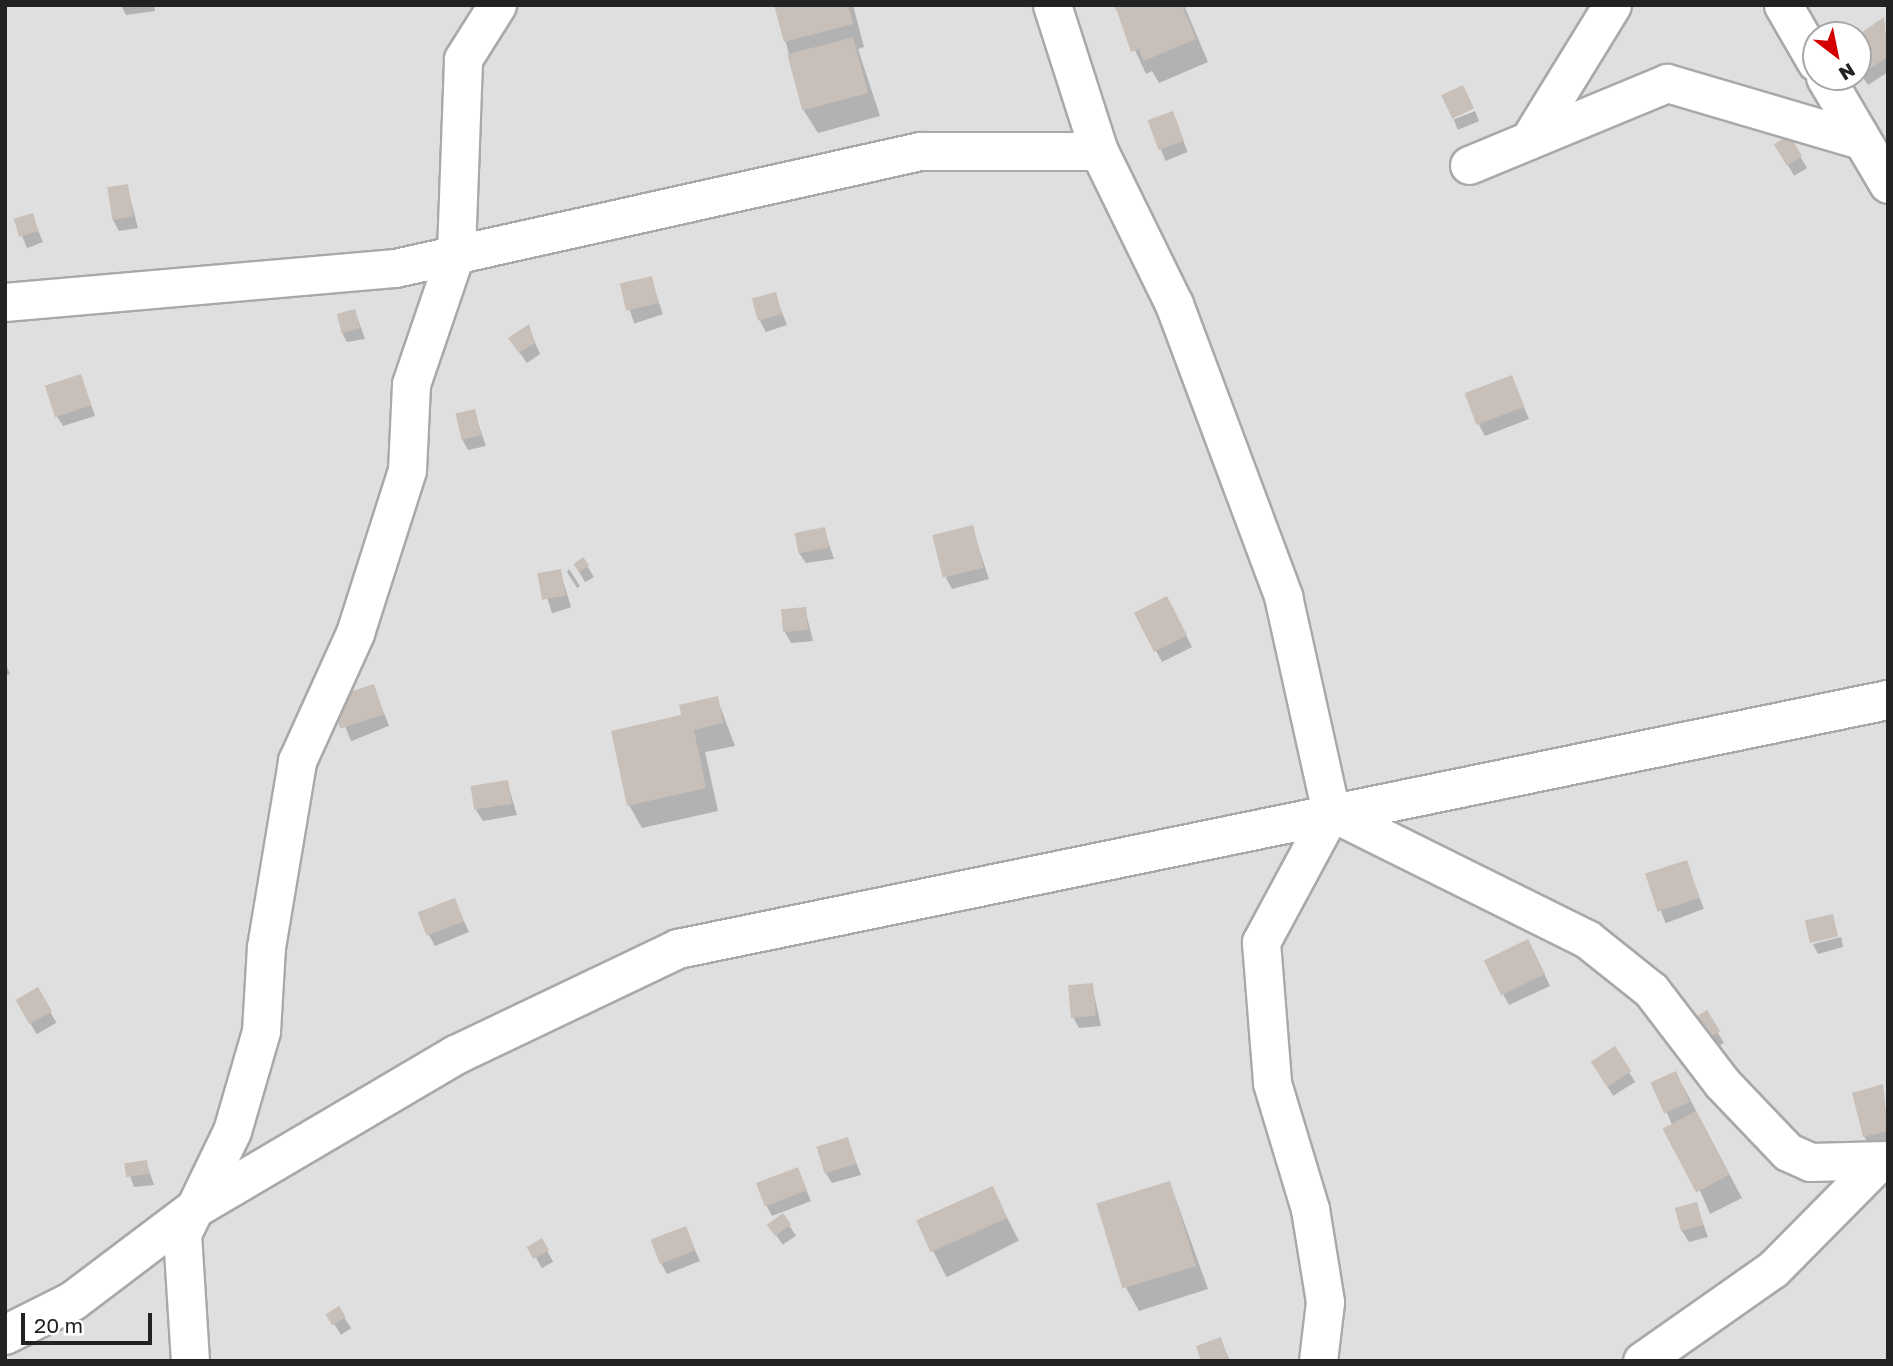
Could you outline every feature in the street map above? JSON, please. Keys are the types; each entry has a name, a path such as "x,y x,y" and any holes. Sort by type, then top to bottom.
{"street":[{"path":"190,1361 182,1234 232,1130 261,1031 266,947 297,761 355,633 407,470 411,384 456,252 463,59 497,5"},
{"path":"1052,5 1099,151 1174,304 1283,596 1331,812 1261,942 1272,1083 1310,1209 1325,1301 1318,1361"},
{"path":"1529,139 1612,5"},
{"path":"1782,8 1802,40"},
{"path":"1469,164 1667,83 1861,140"},
{"path":"1833,91 1888,184"},
{"path":"5,302 395,268 456,252 920,151 1099,151"},
{"path":"5,1335 73,1301 196,1208 456,1055 678,949 1331,812 1888,701"},
{"path":"1331,812 1587,939 1651,990 1722,1083 1788,1152 1810,1162 1883,1161"},
{"path":"1642,1361 1773,1269 1883,1161"}],"shaded area":[{"path":"5,5 1888,5 1888,1361 5,1361"}],"building":[{"path":"774,5 848,5 853,24 784,42"},
{"path":"1115,5 1182,5 1196,39 1144,61 1139,49 1131,52"},
{"path":"1884,17 1888,57 1872,67 1872,25"},
{"path":"853,37 868,93 802,111 787,55"},
{"path":"1463,85 1474,109 1452,119 1441,95"},
{"path":"1173,111 1184,141 1159,150 1148,120"},
{"path":"1789,135 1802,156 1787,166 1774,145"},
{"path":"128,184 133,217 112,220 107,187"},
{"path":"33,213 38,231 19,237 14,219"},
{"path":"652,276 658,303 626,311 620,283"},
{"path":"776,292 782,314 758,321 752,298"},
{"path":"355,309 360,328 342,333 337,314"},
{"path":"529,324 535,343 519,353 508,338"},
{"path":"81,374 91,405 55,417 45,386"},
{"path":"1512,375 1524,407 1477,425 1464,393"},
{"path":"475,409 481,435 462,440 456,413"},
{"path":"973,525 984,568 943,578 932,535"},
{"path":"825,527 829,548 799,554 795,533"},
{"path":"583,557 589,565 579,572 573,564"},
{"path":"561,569 566,596 542,600 537,573"},
{"path":"1167,596 1187,635 1154,652 1134,613"},
{"path":"806,607 808,630 783,632 781,609"},
{"path":"374,684 384,714 340,729 330,698"},
{"path":"718,696 723,723 694,730 706,788 627,806 611,731 681,715 679,705"},
{"path":"508,780 512,804 474,810 470,786"},
{"path":"1687,860 1699,898 1658,912 1645,874"},
{"path":"455,898 464,921 427,936 418,912"},
{"path":"1833,914 1838,936 1810,943 1805,921"},
{"path":"1528,939 1545,974 1501,996 1484,960"},
{"path":"1093,983 1096,1016 1071,1018 1068,985"},
{"path":"38,987 52,1011 29,1024 15,1000"},
{"path":"1707,1010 1720,1031 1703,1042 1690,1021"},
{"path":"1615,1046 1631,1071 1607,1087 1591,1062"},
{"path":"1676,1071 1690,1102 1664,1113 1650,1082"},
{"path":"1883,1084 1888,1131 1863,1137 1852,1093"},
{"path":"1696,1111 1730,1175 1696,1192 1662,1129"},
{"path":"848,1137 856,1164 825,1173 816,1147"},
{"path":"147,1160 149,1174 126,1177 124,1163"},
{"path":"798,1167 807,1190 765,1206 756,1183"},
{"path":"1170,1181 1196,1266 1122,1289 1096,1204"},
{"path":"993,1186 1007,1218 930,1252 916,1220"},
{"path":"1697,1202 1703,1225 1681,1231 1675,1208"},
{"path":"783,1213 791,1224 775,1236 767,1225"},
{"path":"686,1226 695,1250 660,1264 651,1240"},
{"path":"542,1238 549,1250 533,1259 526,1247"},
{"path":"339,1306 346,1317 332,1326 325,1314"},
{"path":"1221,1337 1228,1359 1201,1361 1196,1346"}]}
